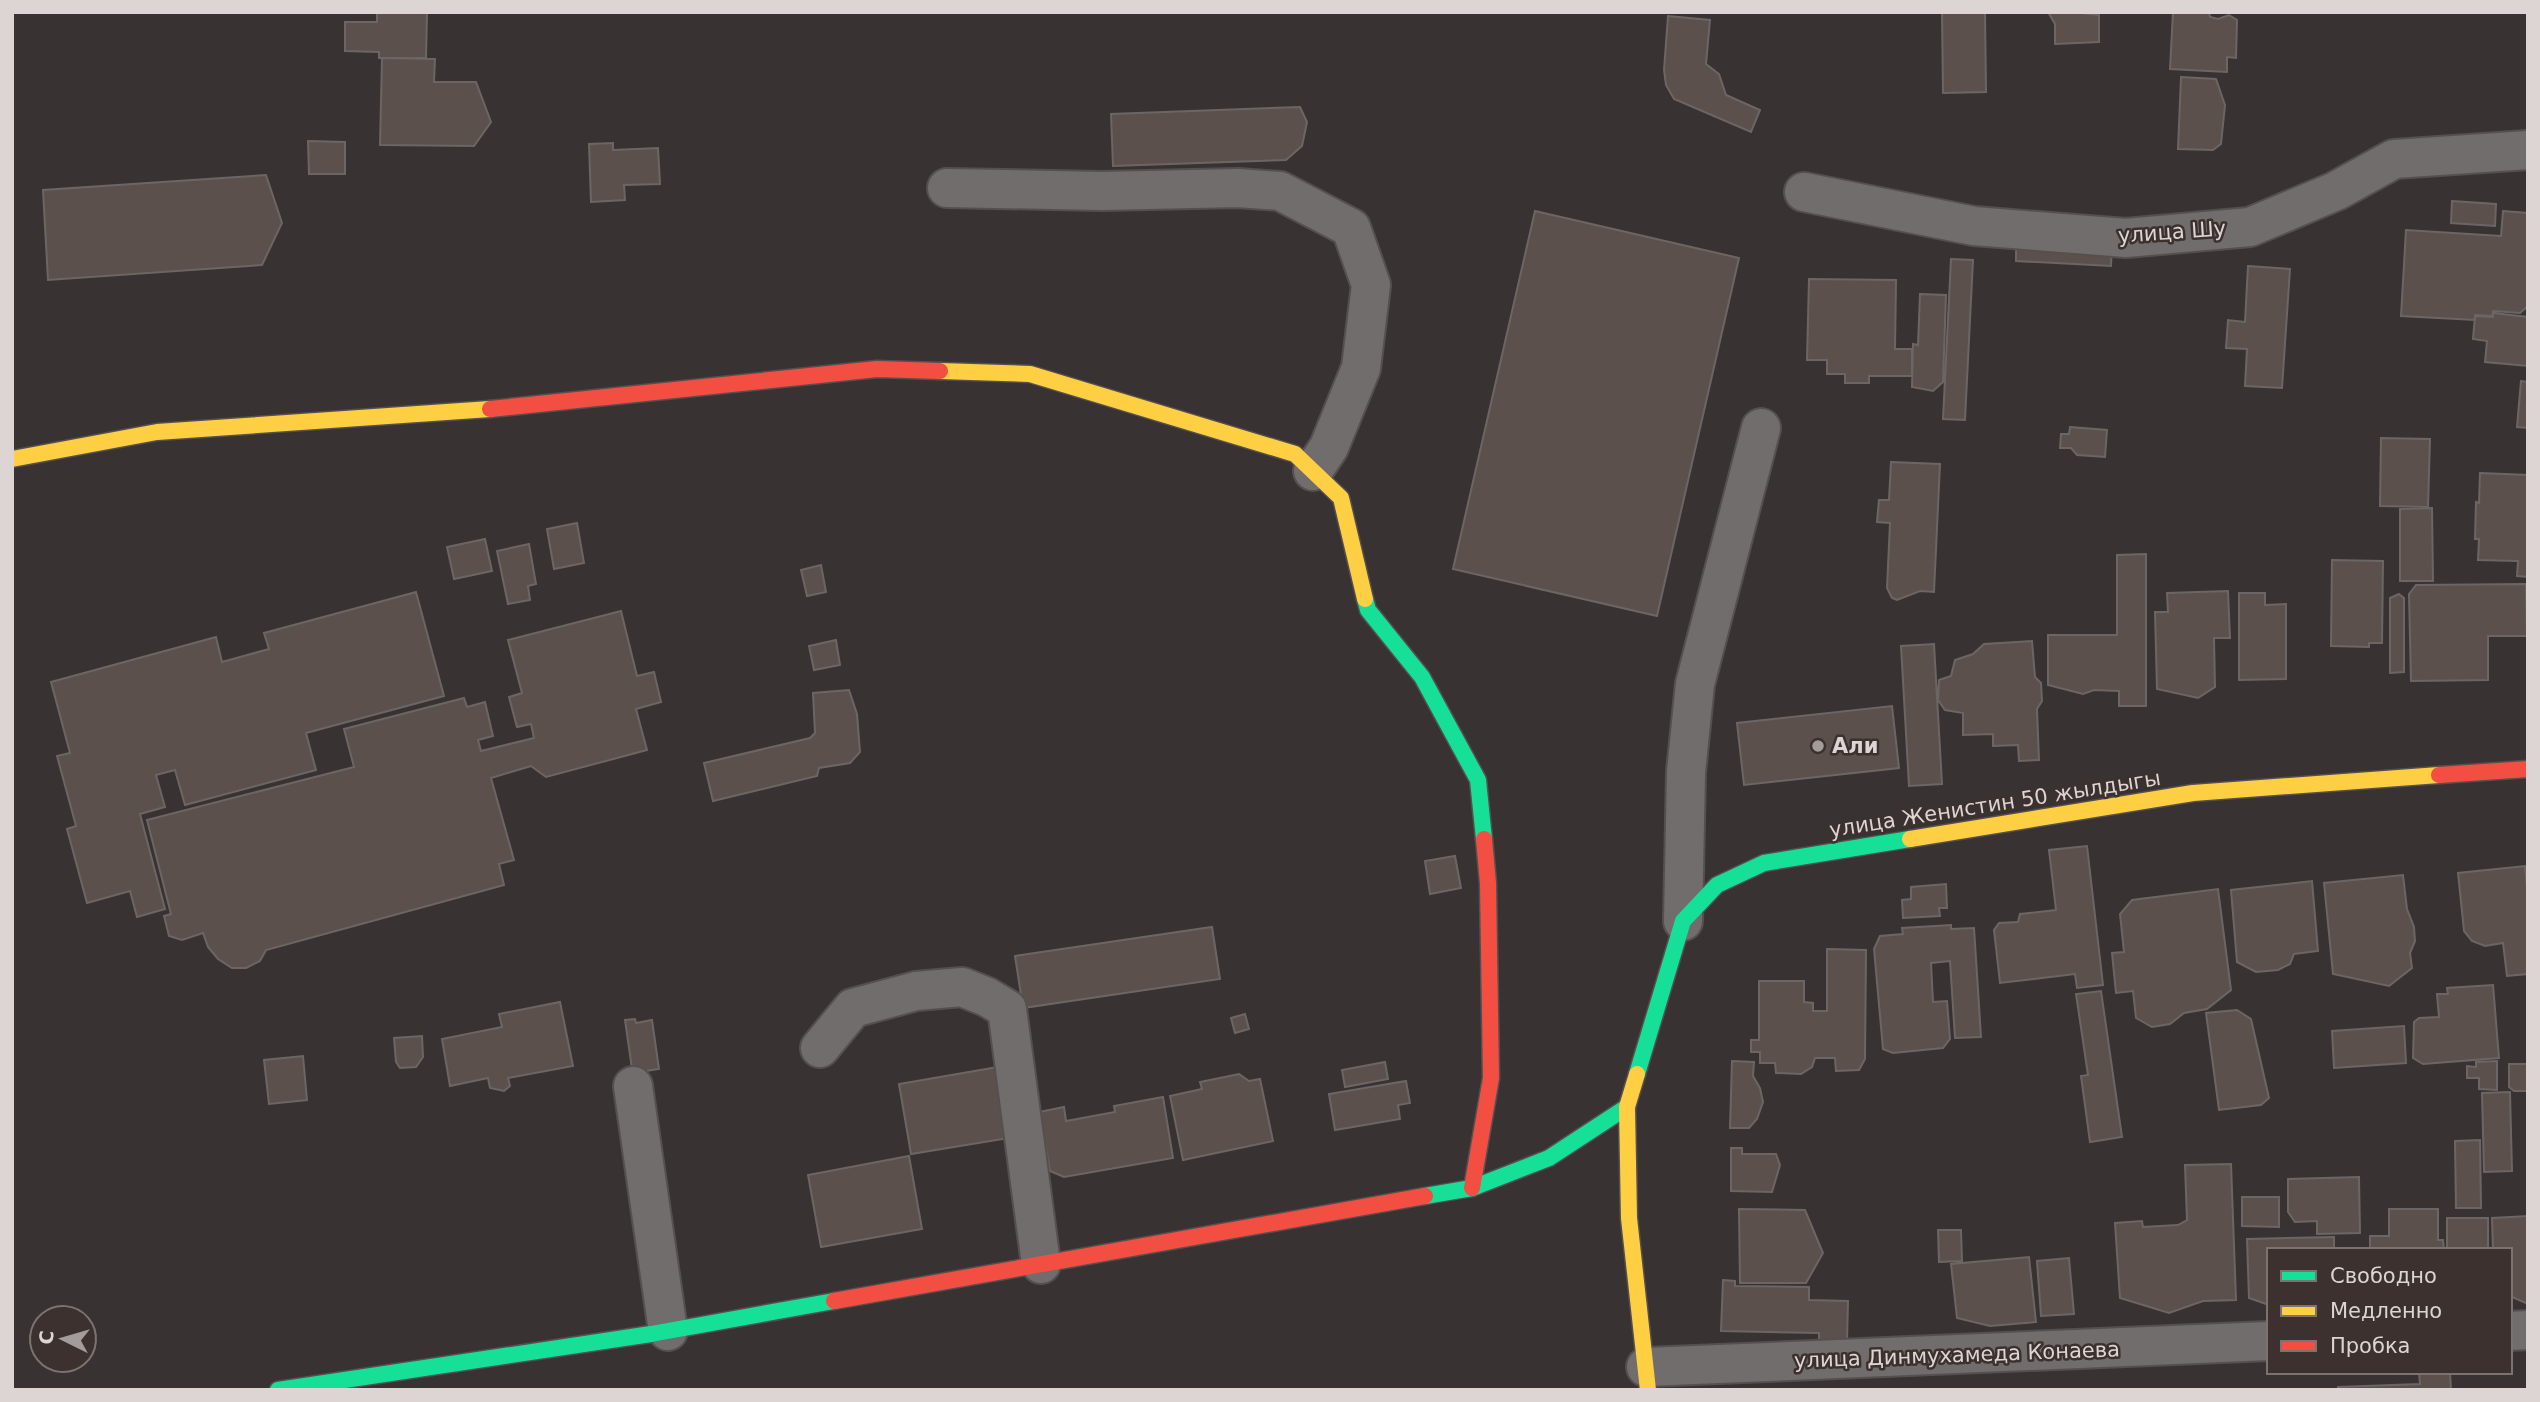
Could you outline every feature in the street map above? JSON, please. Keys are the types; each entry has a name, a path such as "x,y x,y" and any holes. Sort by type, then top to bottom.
{"street":[{"name":"улица Шу","path":"1804,192 1974,226 2126,238 2250,227 2336,191 2394,159 2528,150"},
{"path":"947,188 1102,191 1238,188 1280,191 1352,228 1371,285 1362,368 1329,447 1313,471"},
{"path":"12,459 157,432 530,406 877,369 1030,374 1296,454 1341,498 1368,610 1422,677 1478,780 1488,883 1490,1078 1472,1188"},
{"path":"1684,921 1686,772 1695,684 1761,428"},
{"name":"улица Женистин 50 жылдыгы","path":"1647,1378 1629,1218 1627,1107 1684,921 1717,885 1764,863 2193,793 2528,769"},
{"path":"820,1048 853,1008 916,991 962,987 1007,1009 1041,1264"},
{"path":"633,1086 668,1331"},
{"path":"278,1390 668,1331 1472,1188 1549,1158 1627,1107"},
{"name":"улица Динмухамеда Конаева","path":"1647,1378 2267,1341"}],"building":[{"path":"377,12 427,12 426,58 379,58 379,52 345,51 345,22 377,22"},
{"path":"1942,12 1985,12 1986,92 1943,93"},
{"path":"2048,12 2099,15 2099,42 2055,44 2055,24"},
{"path":"2173,12 2209,12 2210,17 2218,19 2229,15 2237,20 2236,58 2227,57 2227,72 2170,69"},
{"path":"1668,16 1710,20 1706,64 1719,74 1726,95 1760,110 1751,132 1674,99 1666,85 1664,70"},
{"path":"382,58 435,59 434,82 476,82 491,122 474,146 380,145"},
{"path":"2181,77 2216,79 2225,105 2221,144 2213,150 2178,149"},
{"path":"1300,107 1307,122 1302,146 1286,160 1113,166 1111,114"},
{"path":"308,141 345,142 345,174 309,174"},
{"path":"613,143 613,150 658,148 660,184 624,185 625,200 591,202 589,144"},
{"path":"266,175 282,223 262,265 48,280 43,190"},
{"path":"2452,201 2496,204 2495,226 2451,223"},
{"path":"1535,211 1739,258 1657,616 1453,569"},
{"path":"2503,211 2528,213 2528,306 2520,313 2493,311 2492,316 2475,315 2475,320 2401,316 2406,230 2501,236"},
{"path":"2016,240 2112,244 2111,266 2016,261"},
{"path":"1951,259 1973,260 1965,420 1943,419"},
{"path":"2248,266 2290,269 2282,388 2245,386 2247,349 2226,348 2228,320 2245,322"},
{"path":"1809,279 1896,280 1895,349 1912,349 1912,376 1869,376 1869,383 1845,383 1845,374 1827,374 1827,360 1807,360"},
{"path":"1920,294 1946,295 1943,382 1933,391 1912,387 1913,344 1918,345"},
{"path":"2493,313 2528,317 2528,366 2485,362 2487,341 2473,339 2475,316 2493,317"},
{"path":"2521,381 2528,382 2528,428 2517,427"},
{"path":"2070,427 2107,430 2105,457 2077,455 2071,448 2060,448 2061,434 2069,434"},
{"path":"2381,438 2430,439 2428,507 2380,506"},
{"path":"1891,462 1940,464 1934,592 1920,591 1897,600 1892,598 1887,588 1890,523 1877,522 1879,500 1889,500"},
{"path":"2480,473 2528,475 2528,577 2517,576 2518,561 2478,560 2479,539 2475,539"},
{"path":"2432,508 2433,581 2400,581 2400,509"},
{"path":"577,523 584,563 554,569 547,529"},
{"path":"485,539 492,571 454,579 447,547"},
{"path":"529,544 536,584 528,586 530,600 508,604 497,551"},
{"path":"2146,554 2146,706 2119,706 2119,691 2094,690 2083,694 2048,685 2048,635 2117,635 2117,555"},
{"path":"2332,560 2383,561 2382,643 2369,643 2369,647 2331,646"},
{"path":"821,565 826,592 807,596 801,570"},
{"path":"2526,584 2527,636 2488,636 2488,680 2411,681 2409,594 2416,585"},
{"path":"2228,591 2230,638 2214,638 2215,687 2198,698 2157,689 2155,612 2168,612 2167,593"},
{"path":"416,592 444,696 306,733 316,770 185,805 175,770 156,775 165,807 140,814 165,909 137,917 130,891 87,903 67,829 76,826 57,756 70,753 51,682 216,637 222,662 269,649 264,633"},
{"path":"2239,593 2265,593 2265,605 2286,604 2286,679 2239,680"},
{"path":"2399,594 2404,598 2404,672 2390,673 2390,598"},
{"path":"621,611 637,676 654,672 661,702 636,709 647,750 546,777 531,766 491,778 514,860 499,864 504,885 266,950 260,961 246,968 232,968 218,959 208,947 203,933 182,940 169,936 164,916 171,914 147,820 354,767 344,729 464,698 467,707 485,702 493,736 478,740 481,751 534,738 531,724 517,727 509,697 522,693 508,640"},
{"path":"836,640 840,665 814,670 809,646"},
{"path":"2032,641 2035,677 2041,683 2042,701 2037,709 2039,760 2019,761 2018,745 1993,746 1993,734 1963,735 1963,713 1945,710 1938,700 1939,680 1951,676 1955,660 1973,654 1984,644"},
{"path":"1934,644 1942,784 1909,786 1901,646"},
{"path":"849,690 857,714 860,752 850,763 819,768 817,776 713,801 704,763 810,738 815,733 813,693"},
{"name":"Али","path":"1892,706 1899,768 1744,785 1737,723"},
{"path":"2087,846 2103,985 2077,988 2075,974 2000,983 1994,930 1999,923 2018,922 2020,914 2056,910 2049,850"},
{"path":"1455,856 1461,888 1430,894 1425,861"},
{"path":"2525,866 2528,898 2528,974 2507,976 2503,943 2485,946 2472,941 2464,931 2458,873"},
{"path":"2403,875 2407,909 2414,927 2415,941 2410,953 2412,968 2389,986 2333,974 2324,883"},
{"path":"2312,881 2318,951 2294,954 2290,964 2278,970 2256,972 2237,962 2231,890"},
{"path":"1946,884 1947,908 1939,908 1940,916 1903,918 1902,900 1911,899 1911,887"},
{"path":"2218,889 2231,990 2207,1009 2184,1013 2170,1024 2152,1027 2136,1018 2133,991 2116,993 2112,953 2124,952 2120,914 2132,900"},
{"path":"1951,925 1951,929 1974,928 1981,1037 1955,1038 1950,961 1931,963 1933,1002 1947,1001 1950,1039 1943,1048 1893,1053 1883,1049 1874,949 1880,936 1903,934 1902,928"},
{"path":"1212,927 1220,979 1023,1008 1015,956"},
{"path":"1827,949 1866,950 1865,1059 1859,1070 1836,1071 1835,1058 1815,1058 1812,1067 1801,1074 1776,1073 1775,1063 1760,1063 1760,1052 1751,1052 1751,1040 1759,1040 1759,981 1804,981 1804,1002 1813,1003 1813,1011 1827,1011"},
{"path":"2493,985 2499,1058 2423,1064 2413,1058 2414,1022 2419,1018 2439,1017 2437,994 2448,994 2447,988"},
{"path":"2101,991 2122,1137 2090,1142 2081,1076 2088,1075 2076,994"},
{"path":"560,1002 573,1066 508,1078 510,1086 504,1091 490,1088 488,1078 450,1086 442,1039 502,1027 499,1014"},
{"path":"2237,1010 2251,1019 2269,1098 2261,1105 2219,1110 2206,1013"},
{"path":"1245,1014 1249,1029 1235,1033 1231,1018"},
{"path":"635,1019 636,1023 652,1020 659,1069 640,1072 632,1069 625,1020"},
{"path":"2404,1026 2406,1063 2334,1068 2332,1031"},
{"path":"422,1036 423,1057 416,1067 400,1068 396,1062 394,1038"},
{"path":"303,1056 307,1100 269,1104 264,1060"},
{"path":"1732,1061 1754,1062 1753,1076 1760,1088 1763,1102 1757,1119 1749,1128 1730,1128"},
{"path":"2497,1061 2497,1090 2479,1089 2479,1078 2467,1078 2467,1066 2476,1067 2476,1062"},
{"path":"1385,1062 1388,1079 1345,1087 1342,1070"},
{"path":"2509,1064 2528,1064 2527,1091 2514,1091 2509,1087"},
{"path":"998,1067 1009,1138 911,1154 899,1084"},
{"path":"1239,1074 1249,1081 1260,1079 1273,1141 1183,1160 1170,1096 1202,1089 1200,1082"},
{"path":"1406,1081 1410,1103 1398,1105 1400,1119 1335,1130 1329,1094"},
{"path":"2510,1092 2512,1171 2484,1172 2482,1093"},
{"path":"1163,1097 1173,1158 1064,1177 1050,1171 1039,1112 1064,1107 1066,1121 1115,1112 1114,1106"},
{"path":"2480,1140 2481,1208 2456,1208 2455,1141"},
{"path":"1731,1148 1742,1148 1742,1154 1776,1154 1780,1165 1772,1192 1731,1191"},
{"path":"909,1156 922,1229 821,1247 808,1175"},
{"path":"2231,1164 2236,1300 2203,1301 2169,1313 2120,1298 2115,1223 2142,1221 2143,1227 2178,1225 2187,1220 2185,1165"},
{"path":"2359,1177 2360,1233 2317,1234 2317,1221 2295,1222 2288,1212 2288,1179"},
{"path":"2242,1197 2279,1197 2279,1227 2242,1226"},
{"path":"1739,1209 1805,1210 1823,1253 1806,1283 1740,1283"},
{"path":"2389,1209 2438,1209 2438,1240 2443,1240 2444,1248 2370,1248 2370,1236 2389,1236"},
{"path":"2528,1216 2528,1304 2512,1297 2512,1248 2493,1248 2492,1218"},
{"path":"2447,1218 2488,1218 2488,1248 2447,1248"},
{"path":"1938,1230 1961,1230 1962,1261 1939,1262"},
{"path":"2334,1237 2334,1248 2267,1248 2267,1304 2249,1298 2247,1239"},
{"path":"2029,1257 2036,1322 1990,1326 1957,1318 1951,1264"},
{"path":"2069,1258 2074,1314 2041,1316 2037,1261"},
{"path":"1723,1280 1735,1281 1735,1286 1809,1287 1809,1300 1848,1301 1847,1342 1819,1342 1819,1333 1721,1331"},
{"path":"2419,1374 2450,1374 2451,1390 2338,1390 2338,1387 2420,1384"}],"traffic: fast":[{"path":"1365,599 1368,610 1422,677 1478,780 1484,839"},
{"path":"1637,1074 1683,921 1717,885 1764,863 1910,839"},
{"path":"1425,1196 1472,1188 1549,1158 1627,1107"},
{"path":"278,1390 651,1334 834,1301"}],"traffic: slow":[{"path":"940,371 1030,374 1295,454 1341,498 1365,599"},
{"path":"12,459 157,432 490,409"},
{"path":"1910,839 2193,793 2439,775"},
{"path":"1637,1074 1627,1107 1629,1218 1648,1390"}],"traffic: jam":[{"path":"490,409 877,369 940,371"},
{"path":"2439,775 2528,769"},
{"path":"1472,1188 1491,1078 1488,883 1484,839"},
{"path":"834,1301 1425,1196"}],"place":[{"name":"Али","path":"1818,746"}]}
